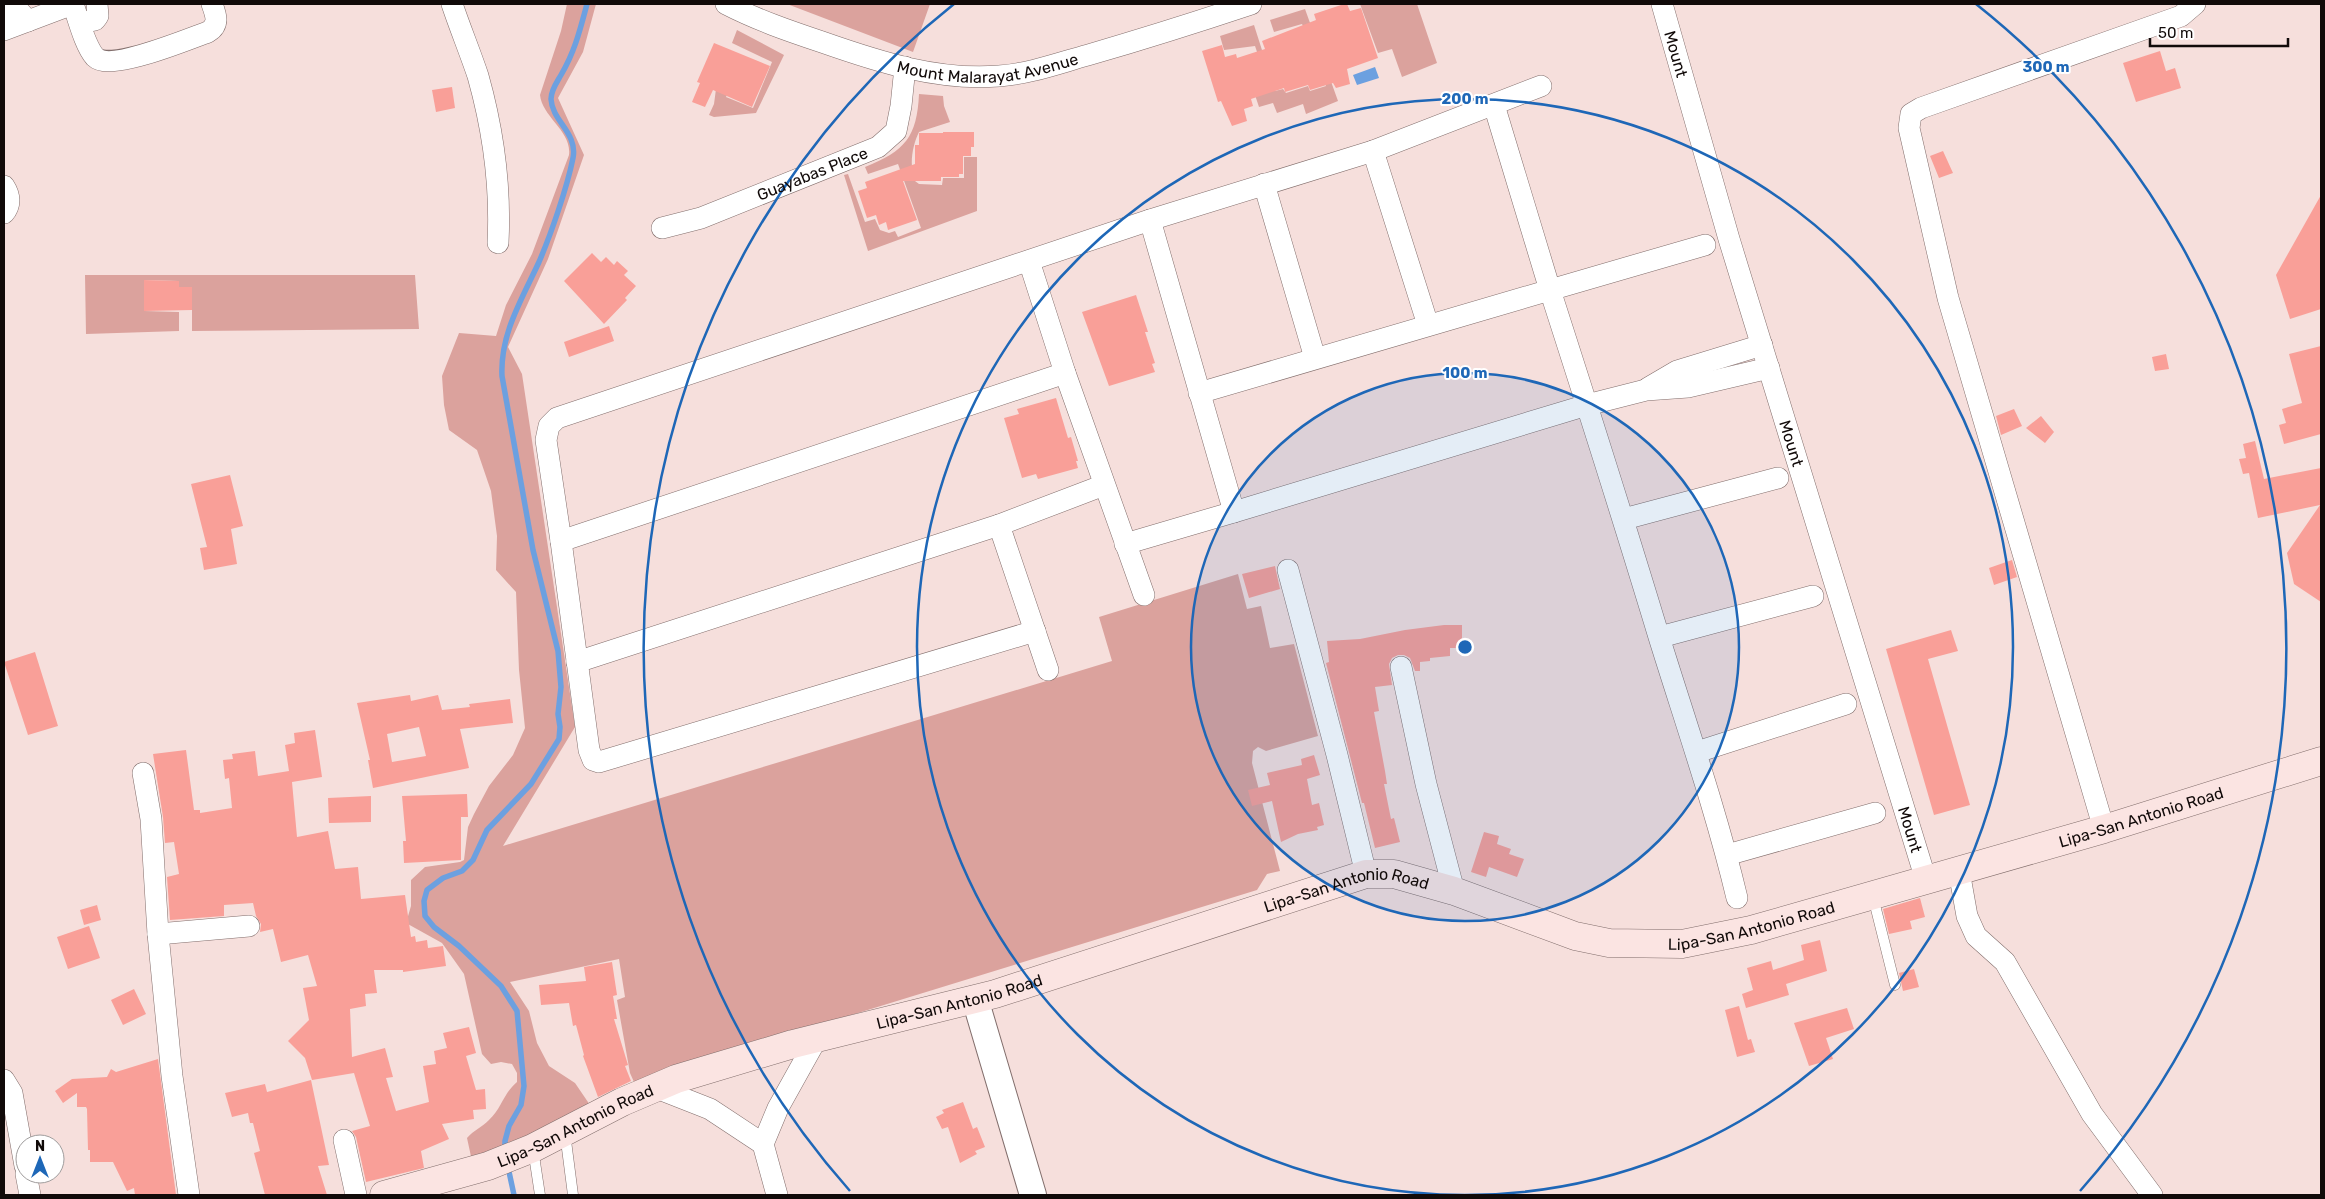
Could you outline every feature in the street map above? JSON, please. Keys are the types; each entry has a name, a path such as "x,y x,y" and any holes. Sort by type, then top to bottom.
{"main road":[{"name":"Lipa-San Antonio Road","path":"384,1195 488,1166 529,1150 654,1087 696,1072 817,1038 976,999 1149,946 1366,874 1394,874 1454,891 1575,936 1618,943 1682,944 1751,930 1873,896 2104,829 2321,761"}],"street":[{"path":"4,30 28,21 76,10 95,20 98,16 98,4"},
{"path":"76,10 90,48 96,58 106,62 123,61 213,29 216,21 212,4"},
{"path":"452,4 477,74 494,144 500,201 498,243"},
{"name":"Mount Malarayat Avenue","path":"726,4 783,28 905,67 952,76 1000,76 1024,72 1146,38 1251,4"},
{"name":"Mount","path":"1662,4 1715,191 1926,880"},
{"path":"2104,829 1948,298 1909,128 1911,114 1921,108 2181,16 2195,4"},
{"path":"4,10 18,11 28,21"},
{"name":"Guayabas Place","path":"662,228 701,218 878,147 896,131 902,106 905,67"},
{"path":"1035,631 599,762 594,760 589,750 546,440 549,426 557,418 1150,220 1373,151 1542,86"},
{"path":"1494,105 1550,290 1624,519 1696,752 1727,855 1737,898"},
{"path":"1373,151 1428,325"},
{"path":"1264,184 1315,358"},
{"path":"4,186 9,202 4,213"},
{"path":"1150,220 1198,393 1234,512"},
{"path":"1198,393 1704,245"},
{"path":"1029,261 1065,373 1144,595"},
{"path":"1646,390 1677,371 1762,345"},
{"path":"1125,544 1587,405 1646,390 1688,387 1769,368"},
{"path":"561,541 1065,373"},
{"path":"1624,519 1778,478"},
{"path":"578,662 999,525 1104,485"},
{"path":"999,525 1048,670"},
{"path":"1288,570 1366,874"},
{"path":"1660,637 1813,596"},
{"path":"1401,668 1426,784 1454,891"},
{"path":"1696,752 1846,704"},
{"path":"143,773 151,819 158,934 172,1076 189,1195"},
{"path":"1727,855 1875,813"},
{"path":"1959,871 1967,916 1976,936 2004,962 2092,1114 2152,1195"},
{"path":"158,934 249,926"},
{"path":"976,999 1033,1195"},
{"path":"777,1195 763,1144 778,1108 817,1038"},
{"path":"4,1080 12,1092 19,1134"},
{"path":"654,1087 710,1110 763,1144"},
{"path":"344,1140 356,1195"}],"lane":[{"path":"1873,896 1895,985"},
{"path":"564,1132 573,1195"},
{"path":"529,1150 540,1195"}],"shaded area":[{"path":"567,4 596,4 583,52 558,98 584,155 548,259 508,347 522,374 575,727 503,846 1112,661 1099,617 1238,574 1247,609 1261,606 1270,648 1294,644 1318,736 1266,751 1258,747 1253,751 1252,763 1280,871 1267,874 1257,890 634,1082 630,1073 617,1000 625,997 619,959 510,982 529,1011 537,1043 549,1066 575,1083 590,1105 551,1128 472,1161 467,1138 497,1111 517,1082 517,1073 512,1064 501,1062 491,1064 482,1054 464,974 442,943 406,923 411,906 411,880 425,867 464,860 468,827 474,814 489,786 513,755 525,728 519,670 516,592 496,570 497,536 491,491 477,450 449,430 444,405 442,376 459,333 496,336 506,305 532,254 569,155 569,146 566,139 546,110 540,95 561,31"},
{"path":"787,4 930,4 913,52"},
{"path":"1360,4 1417,4 1437,63 1402,77 1392,49 1378,53"},
{"path":"1305,9 1338,101 1306,114 1303,104 1277,113 1273,103 1259,107 1253,89 1268,84 1255,46 1224,50 1220,36 1254,25 1275,91 1283,89 1286,93 1308,86 1310,91 1326,86 1314,50 1302,24 1274,32 1270,20"},
{"path":"737,30 784,55 756,113 714,117 709,115 714,104 716,89 730,88 726,97 753,108 772,62 732,43"},
{"path":"919,94 943,96 944,106 950,122 919,132 912,156 912,169 915,181 919,184 942,185 943,178 964,178 964,157 977,157 977,211 868,251 844,175 848,174 865,222 875,219 880,230 889,233 895,231 898,237 921,228 898,164 868,174 865,167 890,155 906,141 912,132 918,109"},
{"path":"85,275 415,275 419,329 192,331 192,287 179,287 178,281 145,280 144,311 179,312 179,331 86,334"}],"water":[{"path":"1375,67 1379,78 1357,85 1353,75"}],"building":[{"path":"1347,4 1350,11 1361,8 1378,58 1347,69 1350,84 1336,88 1333,83 1310,90 1308,85 1285,92 1284,88 1251,99 1253,106 1244,109 1247,121 1232,126 1221,101 1218,102 1202,51 1222,45 1225,57 1236,54 1237,58 1265,49 1262,41 1316,20 1314,14"},
{"path":"714,43 770,66 752,107 713,90 705,107 692,102 700,83 697,82"},
{"path":"2160,51 2166,71 2175,68 2181,88 2136,102 2123,63"},
{"path":"452,87 455,108 436,112 432,90"},
{"path":"974,132 974,147 971,147 971,156 963,156 963,174 959,174 959,177 941,177 941,181 903,181 917,220 888,230 886,222 879,225 876,215 867,218 858,191 867,188 865,182 915,164 915,145 919,145 919,133"},
{"path":"1943,151 1953,173 1939,178 1930,156"},
{"path":"2321,195 2321,309 2290,319 2276,275"},
{"path":"592,253 601,262 606,257 614,265 617,261 628,271 624,275 636,286 625,298 627,300 604,324 564,281"},
{"path":"144,280 179,281 179,287 192,287 192,310 144,311"},
{"path":"1136,295 1148,332 1145,332 1155,363 1152,364 1155,372 1109,386 1082,312"},
{"path":"609,326 614,341 569,357 564,342"},
{"path":"2321,346 2321,434 2284,444 2279,425 2286,423 2282,409 2302,403 2289,354"},
{"path":"2166,354 2169,369 2155,371 2152,357"},
{"path":"1056,398 1068,438 1071,437 1078,461 1076,461 1078,468 1038,479 1036,474 1022,478 1004,418 1019,414 1017,409"},
{"path":"2014,409 2022,426 2001,435 1996,416"},
{"path":"2041,416 2054,432 2045,443 2026,428"},
{"path":"2255,441 2264,479 2321,468 2321,602 2294,584 2287,553 2320,505 2258,518 2249,473 2243,474 2239,459 2246,458 2243,444"},
{"path":"230,475 243,526 231,529 237,564 204,570 200,548 207,547 191,484"},
{"path":"2012,560 2017,577 1994,585 1989,568"},
{"path":"1275,566 1280,589 1249,598 1242,574"},
{"path":"1444,625 1462,625 1462,648 1450,648 1450,656 1430,658 1430,661 1420,662 1420,671 1415,671 1410,658 1398,655 1392,658 1389,664 1392,685 1375,687 1379,711 1374,712 1387,784 1384,784 1391,819 1394,818 1400,842 1375,848 1326,663 1329,662 1327,641 1360,639"},
{"path":"1951,630 1958,651 1928,659 1970,805 1934,815 1886,649"},
{"path":"35,652 58,726 28,735 4,662"},
{"path":"410,695 411,701 438,695 442,710 470,707 469,704 510,699 513,723 460,729 469,768 373,788 368,760 370,760 357,703","holes":["419,727 426,756 392,762 387,734"]},
{"path":"315,730 322,777 292,782 297,837 328,831 335,869 358,867 361,899 405,895 411,937 415,936 416,942 427,940 428,948 443,946 446,966 403,972 403,970 374,970 377,993 365,994 366,1006 350,1009 352,1057 385,1048 393,1077 386,1078 396,1111 429,1102 423,1066 436,1064 434,1051 447,1048 443,1033 469,1027 476,1053 466,1056 476,1090 485,1089 486,1109 473,1110 474,1119 442,1124 449,1139 421,1151 424,1168 366,1182 356,1137 352,1131 370,1126 354,1073 312,1080 305,1058 288,1041 309,1020 303,988 317,986 308,955 281,962 273,929 260,932 261,924 256,916 253,903 224,905 224,916 170,920 167,877 179,874 174,842 165,843 153,754 186,750 194,810 200,810 200,813 232,808 229,778 225,779 223,760 233,759 232,754 255,751 258,776 289,771 285,745 295,743 294,733"},
{"path":"1314,755 1320,775 1307,779 1312,805 1319,803 1324,825 1317,827 1318,830 1298,834 1281,842 1272,801 1252,806 1248,790 1270,785 1267,773 1302,765 1301,759"},
{"path":"467,794 468,817 461,817 461,860 404,863 403,841 406,841 402,796"},
{"path":"371,796 371,822 329,823 328,798"},
{"path":"1484,832 1499,836 1497,844 1511,849 1509,854 1524,859 1517,877 1489,867 1486,877 1471,872"},
{"path":"1920,898 1925,917 1910,921 1912,929 1889,934 1883,909"},
{"path":"97,905 101,920 84,925 80,910"},
{"path":"89,926 100,958 68,969 57,937"},
{"path":"1820,940 1827,971 1786,984 1789,995 1746,1008 1742,994 1753,990 1747,968 1771,961 1773,970 1804,960 1801,945"},
{"path":"612,962 617,995 613,996 617,1019 614,1019 628,1065 625,1066 631,1081 598,1097 583,1056 576,1025 573,1026 569,1003 541,1005 539,985 586,981 584,967"},
{"path":"1914,969 1919,987 1903,991 1899,973"},
{"path":"134,989 146,1014 123,1025 111,1000"},
{"path":"1739,1006 1748,1040 1751,1039 1755,1052 1737,1057 1725,1010"},
{"path":"1847,1008 1854,1029 1826,1038 1833,1059 1809,1066 1794,1023"},
{"path":"158,1059 176,1195 135,1195 134,1188 127,1191 113,1162 90,1162 87,1109 86,1107 77,1107 77,1093 63,1103 55,1091 72,1079 107,1077 111,1069 116,1072"},
{"path":"311,1080 329,1165 318,1166 327,1195 265,1195 254,1153 260,1151 253,1123 250,1123 248,1113 232,1117 225,1093 265,1084 267,1092"},
{"path":"963,1102 973,1129 977,1127 985,1147 975,1151 977,1154 960,1163 948,1127 942,1129 936,1117 944,1113 942,1110"}],"waterway":[{"path":"505,1150 509,1126 521,1105 524,1086 517,1011 501,986 459,946 434,927 425,916 424,901 427,890 443,878 462,871 473,860 487,830 531,784 559,739 558,714 561,687 558,651 533,550 502,376 502,361 508,331 549,238 563,197 573,158 574,149 572,141 552,107 551,96 554,86 574,49 587,4"},
{"path":"508,1167 514,1195"}]}
